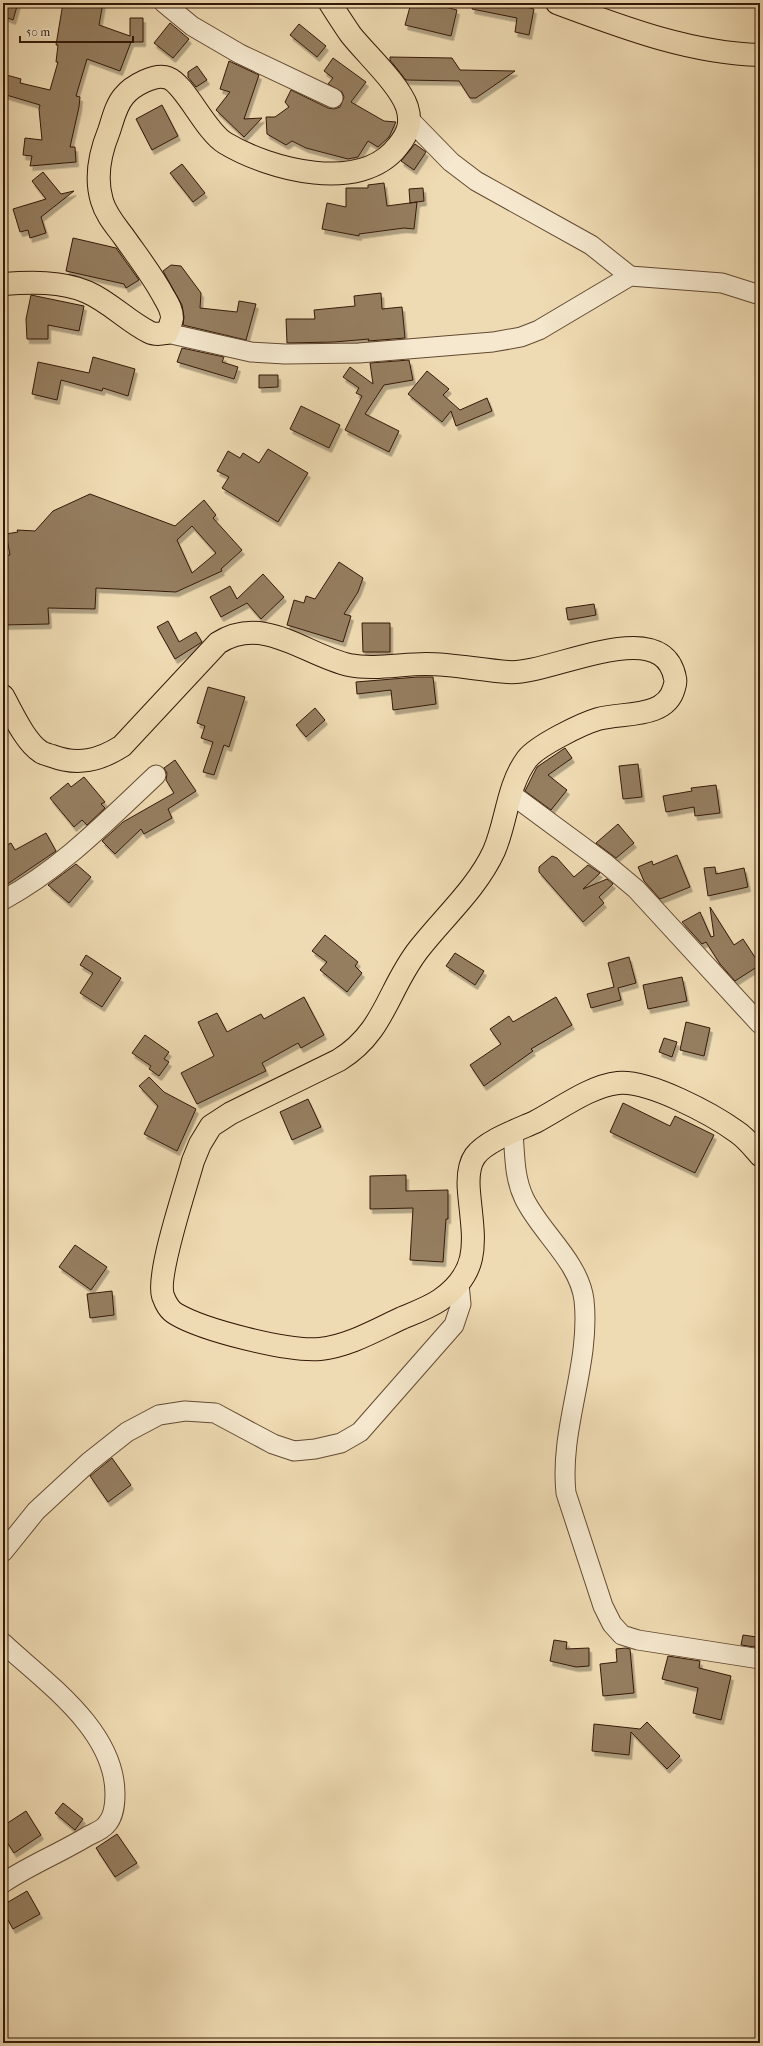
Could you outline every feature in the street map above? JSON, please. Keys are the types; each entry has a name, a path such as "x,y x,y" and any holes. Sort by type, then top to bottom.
{"main road":[{"path":"3,284 50,283 87,292 121,312 150,333 167,333 172,317 170,309 158,284 111,219 102,201 98,173 103,150 124,95 134,87 155,77 168,78 176,83 210,128 224,142 244,152 285,168 316,173 346,173 376,165 396,150 408,134 407,107 398,90 350,33 330,3"},
{"path":"557,3 638,33 710,50 760,55"},
{"path":"3,696 28,738 41,752 63,760 82,762 106,756 122,746 218,643 230,636 243,633 283,637 342,663 372,667 424,664 450,665 512,672 531,671 608,650 629,647 653,650 668,662 676,680 672,695 663,706 653,710 600,718 584,724 542,747 528,757 518,773 501,833 483,871 418,950 402,974 380,1017 366,1039 352,1052 339,1060 231,1113 212,1126 200,1144 193,1161 162,1273 162,1293 167,1307 177,1314 211,1328 288,1348 319,1349 354,1340 437,1302 459,1284 468,1271 472,1252 468,1182 470,1166 475,1156 487,1145 561,1108 588,1092 619,1083 635,1084 669,1095 701,1110 739,1133 760,1155"}],"street":[{"path":"164,3 192,26 240,54 333,98"},
{"path":"408,118 451,162 476,181 591,245 630,276 722,283 760,295"},
{"path":"167,333 251,352 285,354 359,353 493,342 521,337 539,330 630,276"},
{"path":"3,900 38,878 87,840 156,775"},
{"path":"511,794 606,864 636,889 760,1024"},
{"path":"513,1133 517,1180 522,1193 573,1269 583,1298 585,1327 582,1362 566,1454 564,1477 566,1493 603,1606 612,1624 622,1635 638,1640 760,1659"},
{"path":"3,1552 36,1511 89,1462 127,1432 159,1415 185,1411 215,1413 273,1444 294,1450 315,1449 342,1443 360,1432 454,1325 461,1304 459,1284"},
{"path":"3,1643 58,1692 86,1721 106,1751 115,1782 115,1809 106,1826 21,1871 3,1883"}],"building":[{"path":"3,3 18,3 13,20 3,16"},
{"path":"63,3 103,3 99,25 130,36 130,18 143,18 143,42 131,42 120,71 87,59 76,96 80,97 79,107 70,147 75,147 76,162 30,166 32,156 23,155 25,138 42,140 39,109 40,105 3,94 3,74 21,79 20,83 50,90 58,62 56,62 58,45 56,45"},
{"path":"411,3 430,3 457,10 451,36 405,25"},
{"path":"473,3 522,3 522,6 534,9 529,35 515,32 517,18 472,9"},
{"path":"170,23 189,39 173,58 154,43"},
{"path":"299,24 326,46 317,57 290,35"},
{"path":"390,57 452,58 460,70 515,71 476,98 470,98 459,81 406,80 390,60"},
{"path":"333,58 366,82 351,102 384,121 396,122 389,137 378,147 368,141 358,157 348,159 306,148 292,141 286,145 267,134 266,117 275,117 289,107 285,102 291,90 328,108 334,109 340,107 344,97 342,92 328,84 333,78 324,71"},
{"path":"229,61 259,75 244,119 262,118 244,137 216,110 230,92 220,89"},
{"path":"197,66 207,80 196,87 188,77 188,72"},
{"path":"162,105 178,136 152,150 136,119"},
{"path":"415,144 426,152 414,170 401,161"},
{"path":"182,164 205,193 193,202 170,173"},
{"path":"43,172 61,194 74,191 41,217 46,233 30,238 28,230 20,232 13,209 46,199 32,181"},
{"path":"384,183 387,206 417,202 414,229 404,228 359,234 359,236 322,229 327,203 346,207 346,188 368,188 368,185"},
{"path":"423,188 424,201 410,203 409,189"},
{"path":"73,238 116,248 139,280 126,288 124,284 66,271"},
{"path":"171,265 181,266 201,293 200,308 237,312 239,301 256,304 246,340 183,325 184,317 182,305 163,271"},
{"path":"381,293 382,309 402,307 405,338 368,341 369,339 334,342 287,343 286,319 315,319 314,310 355,306 354,296"},
{"path":"31,295 84,306 79,331 48,325 48,339 27,339 26,319"},
{"path":"182,348 224,357 222,362 238,367 234,379 177,362"},
{"path":"93,357 135,369 128,396 103,388 102,391 61,380 57,400 32,394 38,362 89,373"},
{"path":"409,360 413,380 384,385 365,414 399,431 389,452 345,430 362,396 356,393 359,388 343,377 350,367 373,384 370,363"},
{"path":"427,371 449,389 443,395 460,410 487,398 492,411 456,426 451,411 442,422 408,394"},
{"path":"259,375 278,375 278,387 259,388"},
{"path":"301,406 340,425 329,448 290,429"},
{"path":"268,449 308,473 278,522 222,488 229,477 217,471 228,451 240,458 243,453 259,463"},
{"path":"90,494 175,526 204,500 216,515 213,518 242,550 221,569 222,571 176,592 96,588 95,609 48,608 49,624 3,625 3,555 10,555 6,534 18,532 17,530 35,531 53,511","holes":["192,526 216,553 192,573 177,540"]},
{"path":"339,562 363,578 358,592 344,614 351,616 343,642 287,625 294,600 304,603 306,596 315,599"},
{"path":"263,574 284,597 261,619 247,603 221,617 210,597 230,586 237,599"},
{"path":"594,604 596,615 568,620 566,608"},
{"path":"168,621 179,642 196,632 202,642 175,659 157,627"},
{"path":"362,623 390,623 390,652 363,652"},
{"path":"433,677 436,704 393,710 391,690 357,694 356,682"},
{"path":"208,687 245,697 229,747 224,745 214,775 203,772 213,742 201,738 205,726 197,723"},
{"path":"315,708 325,720 306,737 296,725"},
{"path":"565,748 572,758 548,775 567,790 551,810 525,791 537,767"},
{"path":"175,760 196,791 168,809 172,818 144,834 141,829 115,854 102,841 123,822 174,793 166,780 167,773 164,768"},
{"path":"638,764 642,797 623,799 619,766"},
{"path":"84,777 105,802 101,804 105,808 87,825 82,820 74,827 50,798 68,783 71,787"},
{"path":"716,785 720,813 695,816 694,807 666,812 663,796 692,791 691,788"},
{"path":"618,824 634,843 616,858 596,843"},
{"path":"46,833 56,851 3,887 3,847 11,843 15,850"},
{"path":"677,855 690,887 660,899 644,881 638,867 652,861 653,865"},
{"path":"552,856 557,858 574,877 588,865 600,873 583,889 607,879 613,884 599,897 604,903 583,922 539,872 539,867"},
{"path":"76,864 91,877 69,903 48,885"},
{"path":"715,867 716,874 744,868 748,887 708,896 704,868"},
{"path":"710,907 734,945 743,939 760,965 735,981 720,964 706,942 702,944 682,922 700,912 711,937 714,936"},
{"path":"325,935 358,962 355,966 362,973 347,992 320,970 327,962 312,951"},
{"path":"455,953 484,971 475,985 446,966"},
{"path":"86,955 121,978 102,1007 80,993 93,973 80,965"},
{"path":"629,957 636,983 618,988 621,1000 591,1008 587,994 614,987 608,963"},
{"path":"682,977 687,1001 648,1009 643,985"},
{"path":"304,997 324,1035 301,1048 298,1043 262,1063 266,1071 197,1104 181,1073 214,1056 198,1022 217,1013 227,1032 261,1014 264,1019"},
{"path":"556,997 572,1025 531,1049 533,1051 484,1086 470,1065 501,1044 490,1029 509,1016 513,1022"},
{"path":"686,1022 710,1028 704,1056 680,1050"},
{"path":"145,1035 169,1052 164,1059 169,1062 159,1076 149,1069 151,1066 132,1053"},
{"path":"664,1038 677,1042 672,1057 659,1052"},
{"path":"149,1077 164,1092 196,1109 177,1151 144,1134 158,1106 139,1086"},
{"path":"308,1099 321,1127 292,1140 280,1112"},
{"path":"623,1103 670,1126 675,1116 714,1135 695,1173 610,1132"},
{"path":"406,1175 406,1191 448,1190 448,1219 446,1219 443,1262 410,1260 413,1208 370,1209 370,1176"},
{"path":"75,1245 107,1267 91,1290 59,1267"},
{"path":"112,1291 114,1315 90,1318 87,1294"},
{"path":"112,1458 131,1485 108,1502 90,1476"},
{"path":"743,1635 757,1637 755,1647 741,1645"},
{"path":"554,1640 567,1642 566,1649 589,1648 589,1666 576,1667 550,1661"},
{"path":"616,1649 630,1649 634,1693 603,1696 600,1664 617,1662"},
{"path":"668,1656 700,1661 699,1668 731,1676 721,1720 693,1713 698,1688 662,1679"},
{"path":"647,1722 680,1756 667,1769 631,1732 629,1755 592,1751 594,1724 640,1729"},
{"path":"63,1803 83,1819 75,1830 55,1813"},
{"path":"26,1811 41,1835 14,1853 3,1836 3,1826"},
{"path":"117,1834 137,1863 115,1877 96,1848"},
{"path":"27,1891 40,1914 13,1929 3,1911 3,1905"}]}
